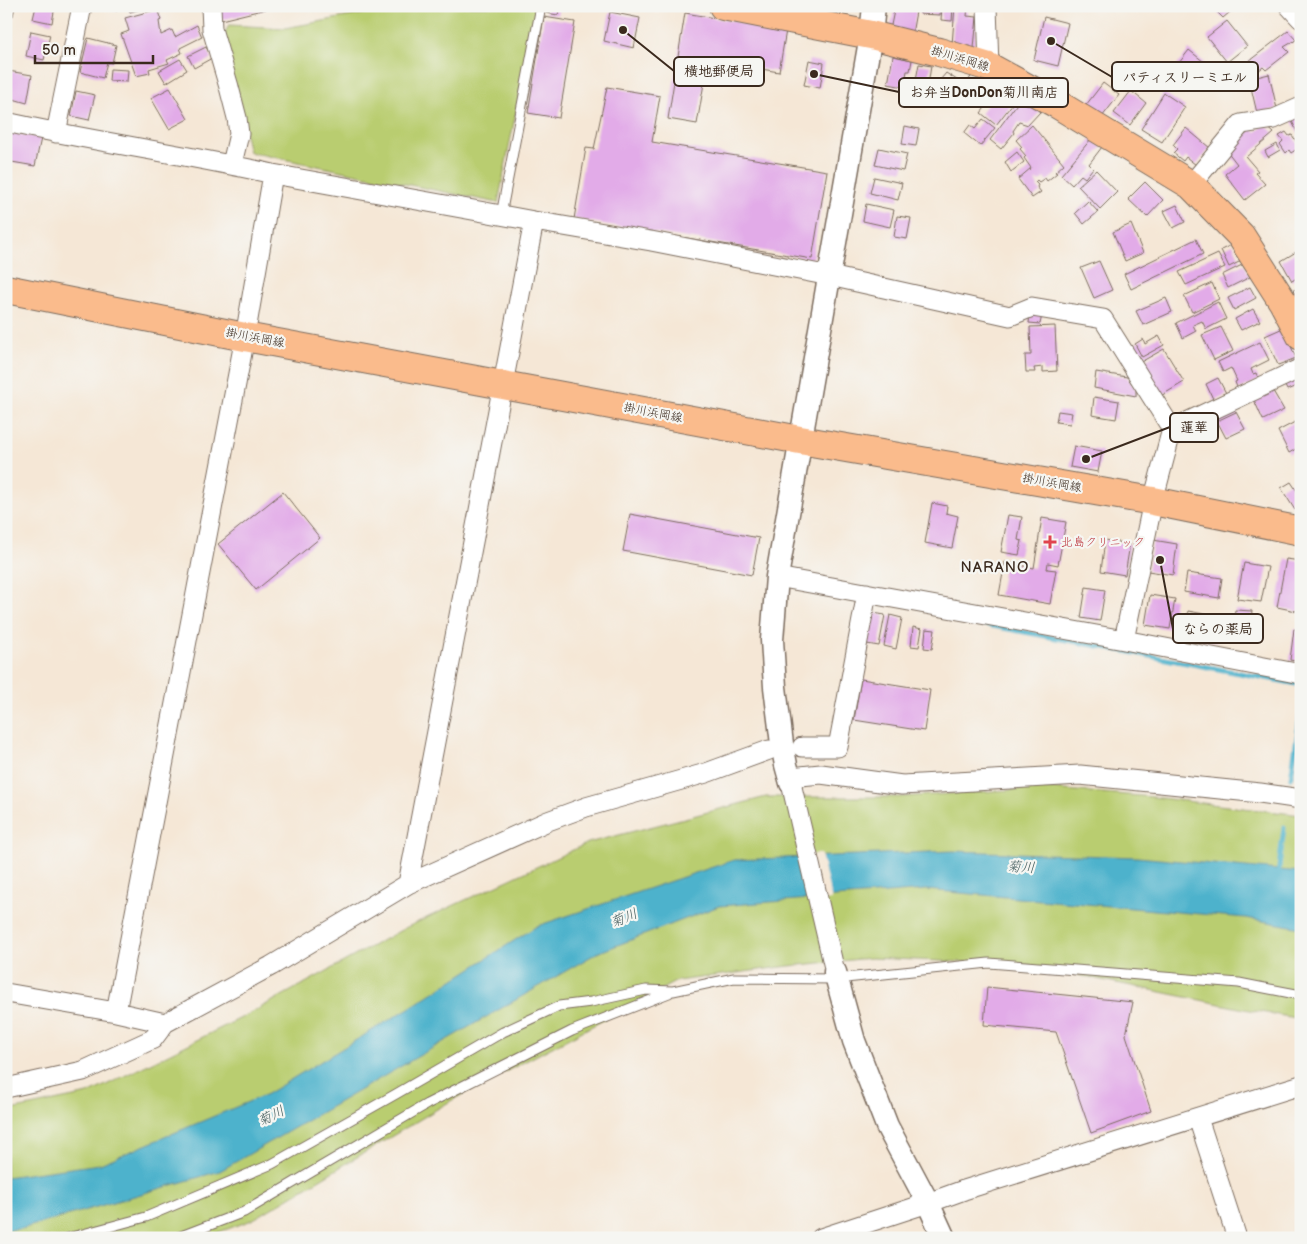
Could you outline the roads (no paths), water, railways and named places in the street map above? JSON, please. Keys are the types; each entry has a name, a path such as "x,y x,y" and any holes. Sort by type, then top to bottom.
{"main road":[{"name":"掛川浜岡線","path":"723,6 871,35 939,52 989,67 1058,104 1191,185 1242,236 1283,302 1301,336"},
{"name":"掛川浜岡線","path":"6,289 244,337 800,440 1153,501 1301,531"}],"street":[{"path":"56,134 82,6"},
{"path":"211,6 212,29 237,118 239,134 232,164"},
{"path":"874,6 871,35 777,577 772,640 775,687 782,744 835,976 854,1041 886,1126 928,1203 944,1238"},
{"path":"987,6 989,67"},
{"path":"1289,6 1301,19"},
{"path":"1191,185 1241,124 1274,119 1301,107"},
{"path":"6,122 56,134 232,164 273,174 651,240 830,276 1010,316 1032,307 1103,319 1172,429 1153,501 1124,640"},
{"path":"116,1012 244,337 273,174"},
{"path":"408,884 534,221"},
{"path":"1172,429 1301,368"},
{"path":"777,577 1301,674"},
{"path":"802,746 838,747 867,594"},
{"path":"6,1088 83,1071 153,1039 165,1023 270,966 408,884 548,821 586,807 706,773 769,750"},
{"path":"791,780 821,774 902,785 1080,775 1260,793 1301,799"},
{"path":"6,993 116,1012 165,1023"},
{"path":"822,1238 964,1190 1301,1085"},
{"path":"1198,1118 1237,1238"}],"lane":[{"path":"501,215 542,6"},
{"path":"176,1238 244,1212 428,1104 572,1031 673,991 734,978 835,976 989,963 1239,983 1301,995"},
{"path":"68,1238 146,1217 272,1164 503,1032 559,1006 590,1002 646,990 673,991"}],"water":[{"name":"菊川","path":"953,851 1137,857 1301,872 1301,928 1246,918 926,890 719,906 597,953 220,1171 21,1229 6,1230 6,1177 100,1164 267,1094 409,1008 537,926 734,860"}],"waterway":[{"path":"951,618 1297,684 1301,687"},
{"path":"1291,778 1301,711"},
{"path":"1278,875 1284,828"}],"place":[{"name":"横地郵便局","path":"623,30"},
{"name":"パティスリーミエル","path":"1051,41"},
{"name":"お弁当DonDon菊川南店","path":"814,74"},
{"name":"蓮華","path":"1086,459"},
{"name":"北島クリニック","path":"1050,542"},
{"name":"ならの薬局","path":"1160,560"}],"district":[{"name":"NARANO","path":"995,567"}]}
